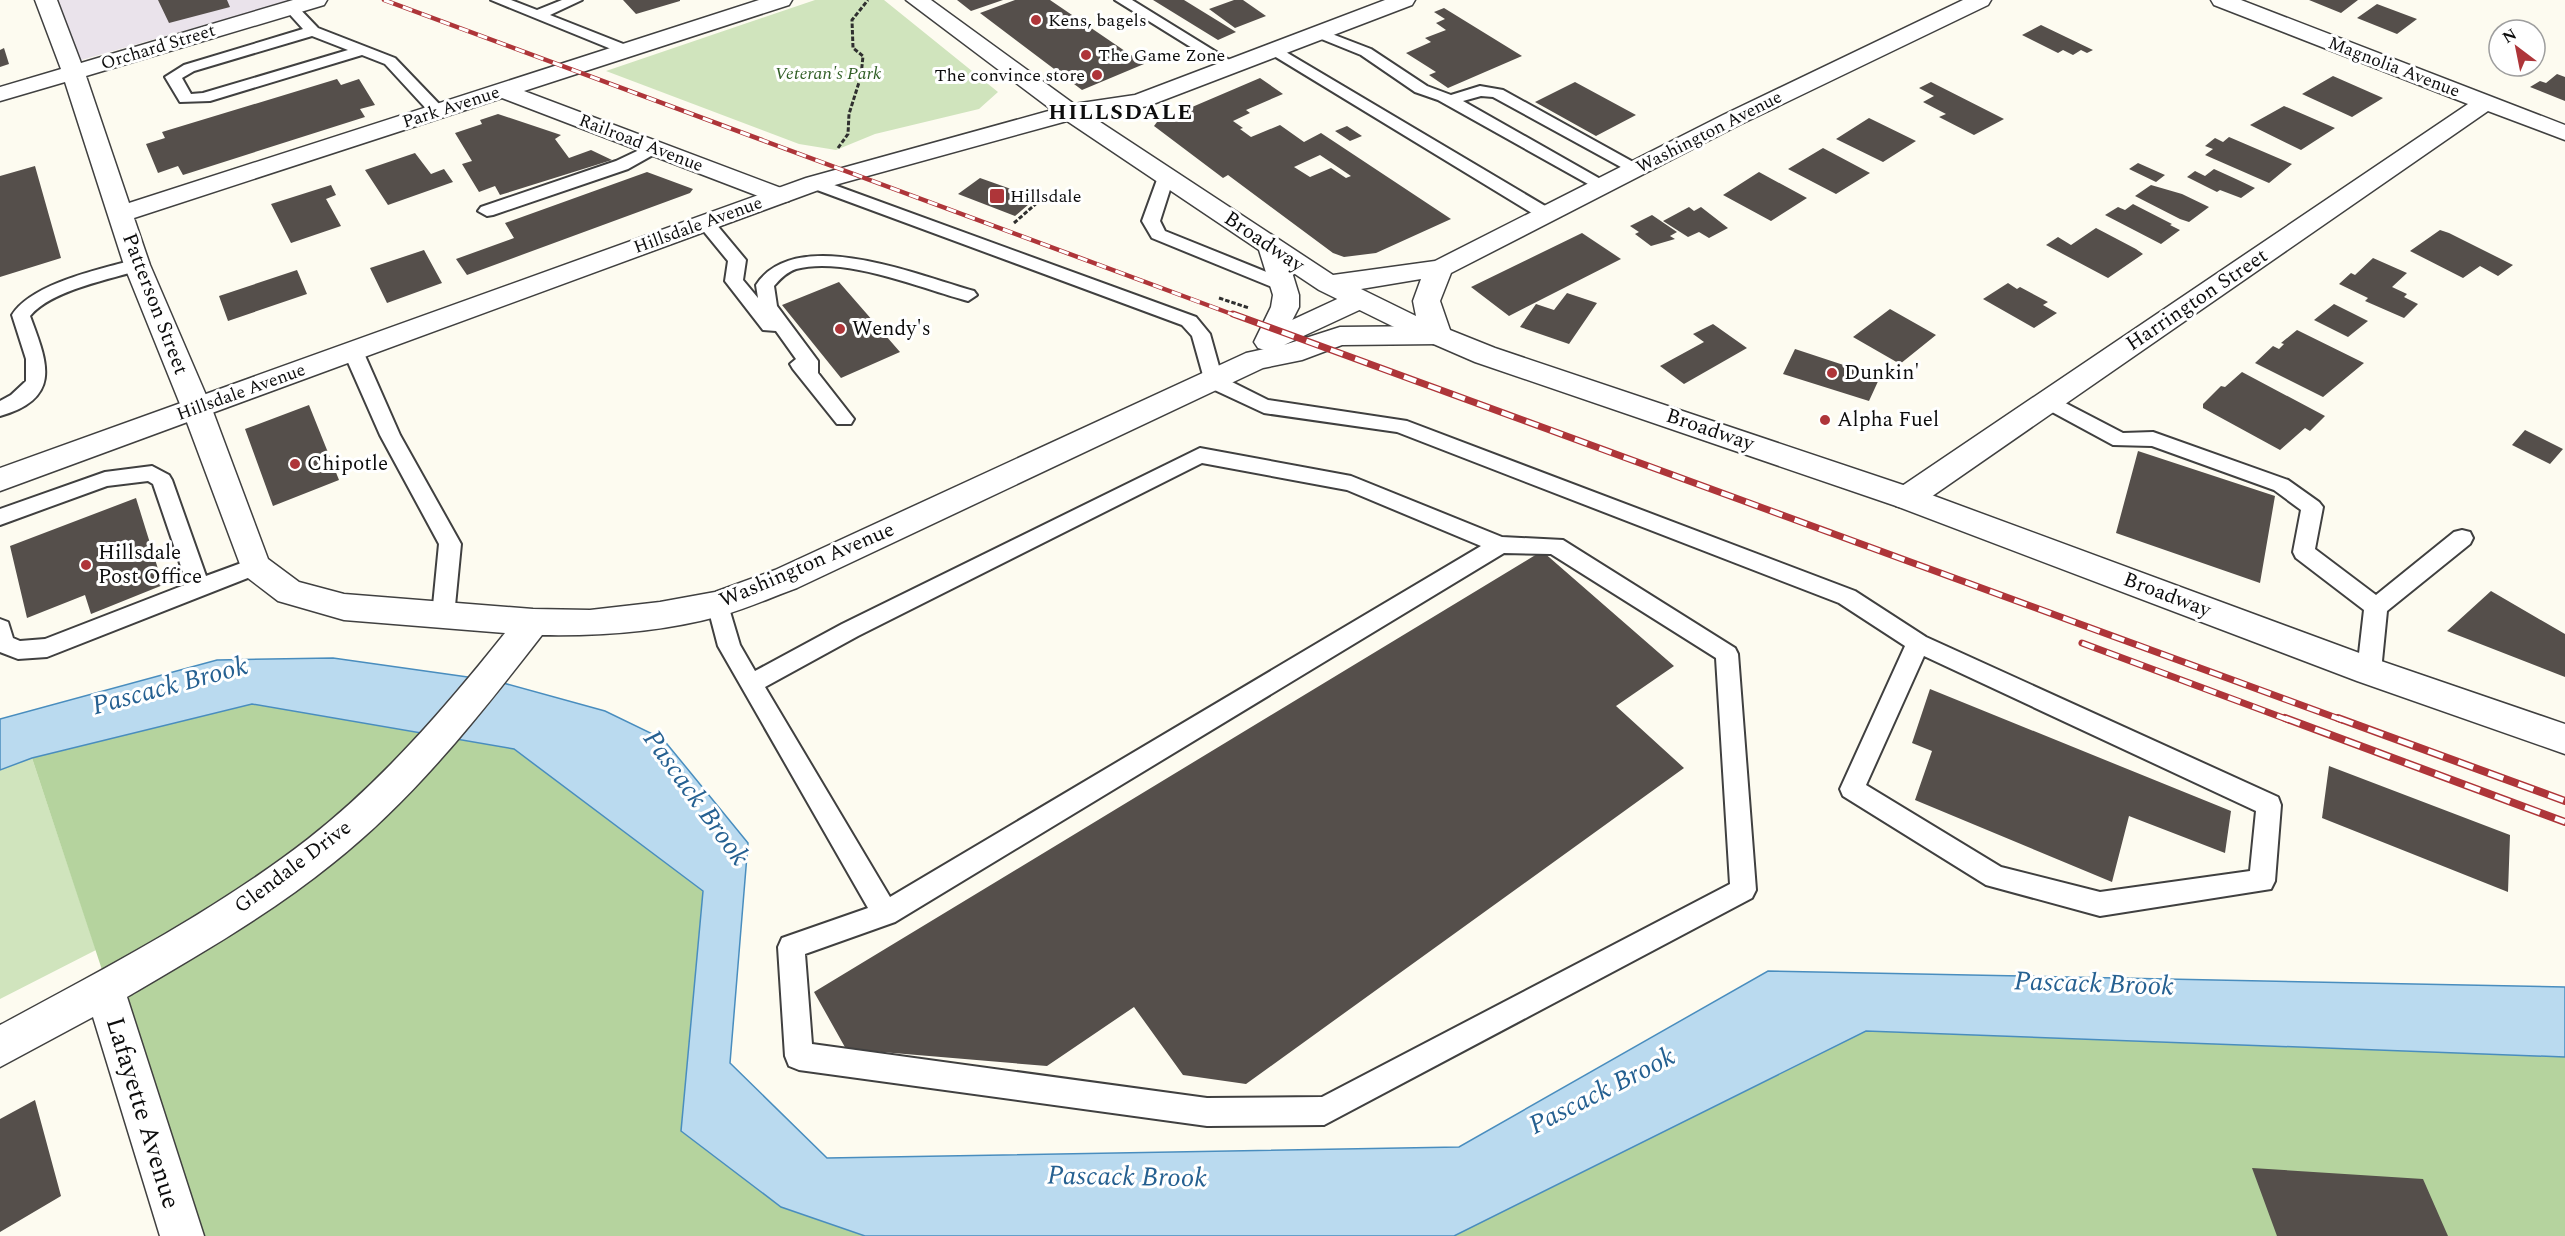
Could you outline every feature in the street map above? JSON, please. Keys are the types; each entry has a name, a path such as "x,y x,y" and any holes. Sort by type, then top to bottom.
{"street":[{"name":"Patterson Street","path":"46,0 74,72 137,265 197,409 255,566"},
{"name":"Orchard Street","path":"0,94 316,0"},
{"name":"Park Avenue","path":"120,214 781,0"},
{"name":"Broadway","path":"917,0 1070,111 1166,177 1329,284 1358,300 1485,355 1907,498 2369,671 2565,739"},
{"name":"Hillsdale Avenue","path":"0,480 815,183 924,151 1024,127 1070,111 1140,101 1404,0"},
{"name":"Washington Avenue","path":"1329,284 1364,282 1396,274 1441,268 1636,168 1980,0"},
{"name":"Magnolia Avenue","path":"2222,0 2565,133"},
{"name":"Railroad Avenue","path":"502,90 780,196"},
{"name":"Harrington Street","path":"1907,498 2486,102"},
{"path":"1262,351 1285,307 1286,295 1271,246"},
{"path":"1439,335 1428,314 1425,294 1441,268"},
{"name":"Washington Avenue","path":"255,566 289,592 344,608 533,622 590,623 718,604 786,579 1213,381 1262,351 1358,300"},
{"name":"Washington Avenue","path":"1262,351 1292,352 1340,336 1439,335"},
{"name":"Glendale Drive","path":"0,1047 105,990 225,917 320,852 425,753 533,622"},
{"name":"Lafayette Avenue","path":"105,990 182,1236"}],"lane":[{"path":"498,0 626,50"},
{"path":"538,15 575,0"},
{"path":"1122,0 1231,66"},
{"path":"291,8 313,31 390,61 437,111"},
{"path":"313,31 189,68 173,76 186,99 204,98 363,50"},
{"path":"1319,33 1365,52 1421,89 1450,100 1603,185"},
{"path":"1274,50 1546,214"},
{"path":"1450,100 1480,91 1497,93 1636,168"},
{"path":"487,211 622,165 654,148"},
{"path":"1166,177 1151,221 1158,234 1283,285"},
{"path":"815,183 1189,321 1201,334 1213,381 1264,406 1400,426 1847,597 1918,643 2269,806 2262,881 2100,904 1995,877 1852,789 1918,643"},
{"path":"705,222 737,260 734,281 844,419"},
{"path":"808,375 808,361 768,307 765,285 776,272 790,265 830,261 968,295"},
{"path":"0,409 15,403 36,384 39,372 21,315 24,308 43,296 137,265"},
{"path":"353,351 390,435 450,544 443,616"},
{"path":"2048,401 2120,440 2153,439 2281,485 2312,507 2304,552 2376,607"},
{"path":"751,684 850,630 1200,455 1351,483 1500,545 1556,546 1727,654 1743,890 1324,1111 1207,1112 799,1056 791,947 886,914 1500,545"},
{"path":"0,517 105,479 152,473 162,480 199,588"},
{"path":"2369,671 2376,607 2462,538"},
{"path":"0,628 3,643 18,650 47,648 255,566"},
{"path":"718,604 729,646 886,914"}],"path":[{"path":"836,150 848,134 846,122 863,66 863,56 853,48 852,20 868,0"},
{"path":"1014,223 1046,195"},
{"path":"1219,298 1258,311"}],"shaded area":[{"path":"49,0 292,0 78,61"}],"green space":[{"name":"Veteran's Park","path":"815,0 884,0 998,92 979,109 875,134 836,150 799,144 606,71"},
{"path":"252,704 514,749 703,890 681,1131 781,1207 865,1236 190,1236 32,758"},
{"path":"32,758 96,950 0,999 0,770"},
{"path":"1866,1031 2565,1057 2565,1236 1454,1236"}],"water":[{"name":"Pascack Brook","path":"333,658 496,681 605,711 663,739 748,843 730,1063 827,1158 1459,1147 1768,971 2565,987 2565,1057 1866,1031 1454,1236 865,1236 781,1207 681,1131 703,891 514,749 252,704 32,758 0,770 0,719 217,660"}],"building":[{"path":"158,0 227,0 230,7 169,23"},
{"path":"623,0 680,0 680,1 636,14"},
{"path":"957,0 1003,0 971,11"},
{"path":"1015,0 1050,0 1144,64 1082,90 980,13"},
{"path":"1153,0 1184,0 1236,32 1218,40"},
{"path":"1234,0 1243,0 1266,16 1235,28 1209,9"},
{"path":"2309,0 2358,0 2341,13"},
{"path":"2377,4 2417,19 2397,34 2357,18"},
{"path":"1444,8 1522,56 1448,88 1429,75 1436,72 1406,53 1431,42 1425,38 1446,30 1436,23 1445,19 1434,12"},
{"path":"2041,25 2093,50 2087,53 2081,50 2073,55 2063,50 2058,53 2022,35"},
{"path":"4,48 9,64 0,67 0,50"},
{"path":"2557,74 2565,77 2565,101 2530,87 2540,81 2546,83"},
{"path":"2333,76 2383,98 2352,117 2302,94"},
{"path":"1260,78 1283,94 1246,110 1250,113 1233,121 1243,128 1240,129 1251,137 1280,125 1304,142 1321,133 1451,219 1376,253 1344,257 1333,253 1228,175 1223,178 1154,126 1157,122","holes":["1320,155 1351,176 1346,178 1331,168 1310,177 1294,167"]},
{"path":"337,79 341,85 359,79 375,105 360,109 365,117 183,175 178,166 158,173 146,144 165,138 162,132"},
{"path":"1575,82 1636,115 1596,136 1535,102"},
{"path":"1931,82 2004,119 1974,135 1939,117 1946,114 1923,102 1934,96 1919,88"},
{"path":"2284,106 2335,128 2301,150 2250,125"},
{"path":"498,114 561,135 555,139 569,158 591,150 612,160 500,195 495,186 479,192 462,164 472,161 455,133 482,124 480,120"},
{"path":"1869,118 1916,141 1883,162 1836,139"},
{"path":"1347,126 1362,136 1350,141 1335,131"},
{"path":"2229,137 2292,164 2269,183 2205,155 2213,149 2205,146 2215,138 2223,142"},
{"path":"1823,148 1870,173 1836,194 1788,169"},
{"path":"415,153 431,174 444,169 453,182 388,205 365,170"},
{"path":"2138,163 2165,175 2156,182 2129,169"},
{"path":"35,166 61,258 0,277 0,176"},
{"path":"2214,169 2255,188 2241,198 2220,190 2217,192 2187,177 2195,171 2205,176"},
{"path":"647,172 693,189 690,193 467,275 456,259 514,238 505,223"},
{"path":"1759,172 1807,198 1771,221 1723,195"},
{"name":"Hillsdale","path":"980,178 1036,198 1015,216 958,194"},
{"path":"331,185 336,195 326,199 341,226 291,243 271,204"},
{"path":"2151,185 2182,194 2209,207 2189,222 2180,219 2135,196"},
{"path":"2133,204 2180,230 2161,244 2105,215 2118,207 2125,210"},
{"path":"1689,207 1694,211 1701,207 1728,228 1709,238 1699,232 1688,237 1663,221"},
{"path":"1652,215 1677,232 1670,236 1675,239 1651,246 1635,234 1639,232 1630,226"},
{"path":"2096,228 2143,254 2108,278 2046,245 2058,237 2071,245"},
{"path":"2440,230 2513,265 2498,276 2480,266 2463,278 2410,251"},
{"path":"1582,233 1621,259 1509,316 1471,287"},
{"path":"424,250 442,283 387,303 370,268"},
{"path":"2373,258 2407,273 2392,287 2407,294 2404,297 2418,304 2404,318 2365,301 2368,298 2339,284 2351,273 2355,275"},
{"path":"297,270 307,294 228,321 219,296"},
{"name":"Wendy's","path":"839,282 900,352 841,378 782,305"},
{"path":"2008,283 2048,302 2043,305 2057,313 2034,328 1983,299"},
{"path":"1567,293 1597,303 1569,344 1520,327 1536,304 1554,310"},
{"path":"2334,304 2368,321 2348,337 2314,320"},
{"path":"1890,309 1936,335 1900,364 1853,337"},
{"path":"1713,324 1747,348 1684,384 1660,366 1704,342 1693,334"},
{"path":"2297,330 2364,363 2323,397 2255,363 2273,346 2279,349 2284,344 2281,343"},
{"path":"1795,349 1880,377 1869,401 1783,374"},
{"path":"2242,372 2325,416 2310,431 2305,428 2280,450 2203,408 2203,404 2221,386 2225,387"},
{"name":"Chipotle","path":"309,405 339,480 273,506 245,429"},
{"path":"2525,430 2563,449 2550,464 2512,445"},
{"path":"2138,451 2275,496 2260,583 2116,533"},
{"name":"Hillsdale Post Office","path":"136,498 163,585 91,614 85,595 27,618 10,546"},
{"path":"1542,551 1674,666 1616,706 1684,768 1246,1084 1183,1075 1134,1007 1047,1066 846,1049 814,992"},
{"path":"2491,591 2565,634 2565,677 2447,631"},
{"path":"1930,689 2231,811 2225,853 2129,816 2112,882 1915,800 1932,751 1912,743"},
{"path":"2329,766 2510,835 2508,892 2322,818"},
{"path":"35,1100 61,1196 0,1232 0,1119"},
{"path":"2252,1168 2423,1179 2448,1236 2277,1236"}],"railway":[{"path":"384,0 1237,316"},
{"path":"1233,314 2342,720"},
{"path":"2082,643 2289,720"},
{"path":"2285,718 2565,822"},
{"path":"2338,718 2565,801"}],"place":[{"name":"Kens, bagels","path":"1036,20"},
{"name":"The Game Zone","path":"1086,55"},
{"name":"The convince store","path":"1097,75"},
{"name":"Hillsdale","path":"997,196"},
{"name":"Wendy's","path":"840,329"},
{"name":"Dunkin'","path":"1832,373"},
{"name":"Alpha Fuel","path":"1825,420"},
{"name":"Chipotle","path":"295,464"},
{"name":"Hillsdale Post Office","path":"86,565"}],"district":[{"name":"HILLSDALE","path":"1121,112"}]}
